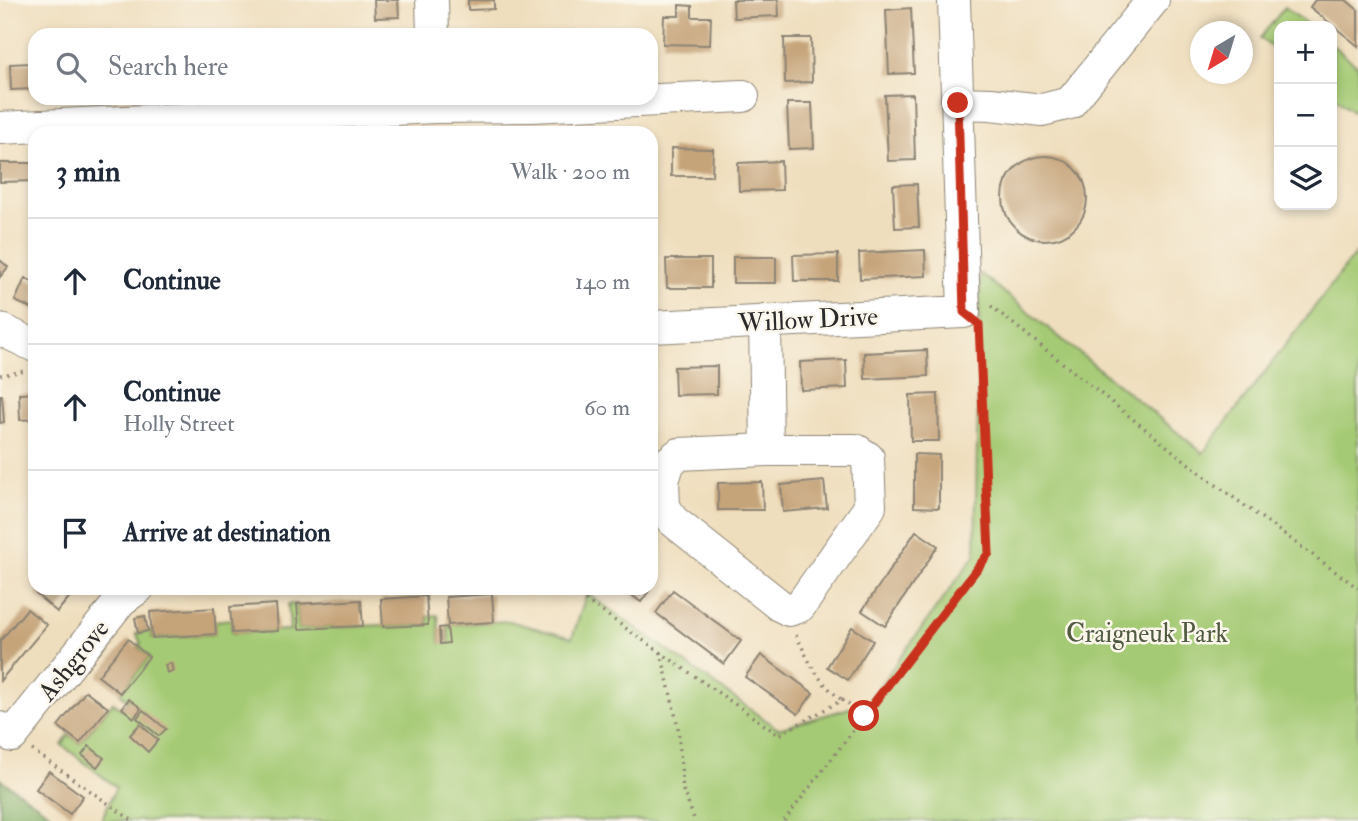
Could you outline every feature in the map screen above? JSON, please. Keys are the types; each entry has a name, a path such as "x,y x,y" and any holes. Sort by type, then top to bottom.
{"street":[{"path":"432,0 433,28"},
{"path":"954,0 964,298"},
{"path":"958,103 1042,110 1070,103 1153,0"},
{"path":"447,105 533,119 743,96"},
{"path":"35,126 400,105"},
{"path":"0,128 28,126"},
{"name":"Willow Drive","path":"658,327 765,321 964,298"},
{"path":"765,321 767,450"},
{"path":"0,329 28,343"},
{"path":"767,450 856,450 868,458 870,507 800,606 789,610 779,605 672,520 664,506 663,481 669,462 679,454 767,450"},
{"name":"Ashgrove","path":"6,732 128,595"}],"path":[{"path":"964,298 1358,588"},
{"path":"784,821 989,553 979,324 964,298"},
{"path":"0,375 28,370"},
{"path":"578,595 779,734 842,700"},
{"path":"789,610 789,622 814,671 826,687 864,716"},
{"path":"661,652 678,727 683,790 695,821"},
{"path":"6,732 133,821"}],"green space":[{"path":"1285,7 1303,21 1274,21 1274,49 1260,38"},
{"path":"1337,49 1358,66 1358,115 1337,99"},
{"name":"Craigneuk Park","path":"1358,250 1358,821 101,821 116,787 62,745 69,735 80,743 113,702 121,709 128,700 120,693 149,657 138,647 141,643 136,634 151,630 152,638 215,634 215,621 231,619 232,633 290,630 288,604 297,604 299,629 428,625 428,616 438,615 440,643 449,643 448,625 509,621 572,638 586,595 590,595 778,729 867,703 975,555 980,273 1203,453"},
{"path":"0,779 61,821 0,821"}],"building":[{"path":"374,0 398,0 399,17 375,18"},
{"path":"468,0 494,0 494,9 468,10"},
{"path":"733,0 778,0 779,16 734,18"},
{"path":"1315,0 1346,0 1358,10 1358,46 1337,29 1337,21 1327,21 1310,7"},
{"path":"679,5 692,6 692,17 711,17 710,45 663,44 664,16 679,16"},
{"path":"911,8 914,73 889,74 886,10"},
{"path":"784,38 811,38 812,82 785,83"},
{"path":"28,63 28,89 11,90 10,64"},
{"path":"913,94 915,160 888,161 885,95"},
{"path":"787,103 812,103 814,148 789,149"},
{"path":"671,148 713,149 712,176 671,176"},
{"path":"1045,156 1061,159 1075,168 1084,182 1087,198 1084,214 1075,228 1061,237 1045,240 1029,237 1015,228 1006,214 1003,198 1006,182 1015,168 1029,159"},
{"path":"781,161 782,190 739,191 738,163"},
{"path":"0,163 28,163 28,181 0,182"},
{"path":"917,184 919,227 895,228 893,185"},
{"path":"925,250 926,276 860,279 859,253"},
{"path":"838,254 838,281 794,281 793,255"},
{"path":"733,257 776,257 776,283 733,283"},
{"path":"666,259 711,259 711,288 667,288"},
{"path":"0,260 8,267 0,277"},
{"path":"25,278 28,280 28,307 15,301"},
{"path":"927,350 928,376 865,379 864,353"},
{"path":"846,360 847,388 801,390 800,362"},
{"path":"717,366 717,394 675,395 674,367"},
{"path":"28,393 28,419 20,420 19,394"},
{"path":"938,394 939,441 911,441 910,395"},
{"path":"0,395 4,422 0,423"},
{"path":"914,454 939,455 939,508 914,507"},
{"path":"824,481 827,508 783,512 781,485"},
{"path":"762,482 763,510 718,510 718,483"},
{"path":"916,531 938,546 885,626 862,611"},
{"path":"673,590 741,641 724,664 656,613"},
{"path":"37,595 71,595 57,612"},
{"path":"492,595 494,622 448,625 446,597"},
{"path":"632,595 646,595 641,602"},
{"path":"426,596 428,625 383,627 381,599"},
{"path":"361,600 363,626 299,629 297,604"},
{"path":"276,604 278,631 232,633 230,607"},
{"path":"214,608 216,634 152,638 150,612"},
{"path":"27,609 47,625 0,681 0,641"},
{"path":"145,616 148,631 138,633 135,618"},
{"path":"447,627 449,643 440,644 439,628"},
{"path":"852,627 873,641 848,680 827,667"},
{"path":"128,639 149,657 120,693 98,676"},
{"path":"761,655 813,693 798,714 745,677"},
{"path":"171,663 173,671 167,673 165,665"},
{"path":"86,691 108,708 80,743 58,726"},
{"path":"129,699 141,708 134,718 122,708"},
{"path":"143,710 166,729 159,736 137,718"},
{"path":"140,724 158,740 148,752 130,735"},
{"path":"89,746 104,758 97,767 82,755"},
{"path":"49,771 83,796 70,814 36,789"}],"route":[{"path":"864,716 989,553 979,324 964,312 958,103"}]}
